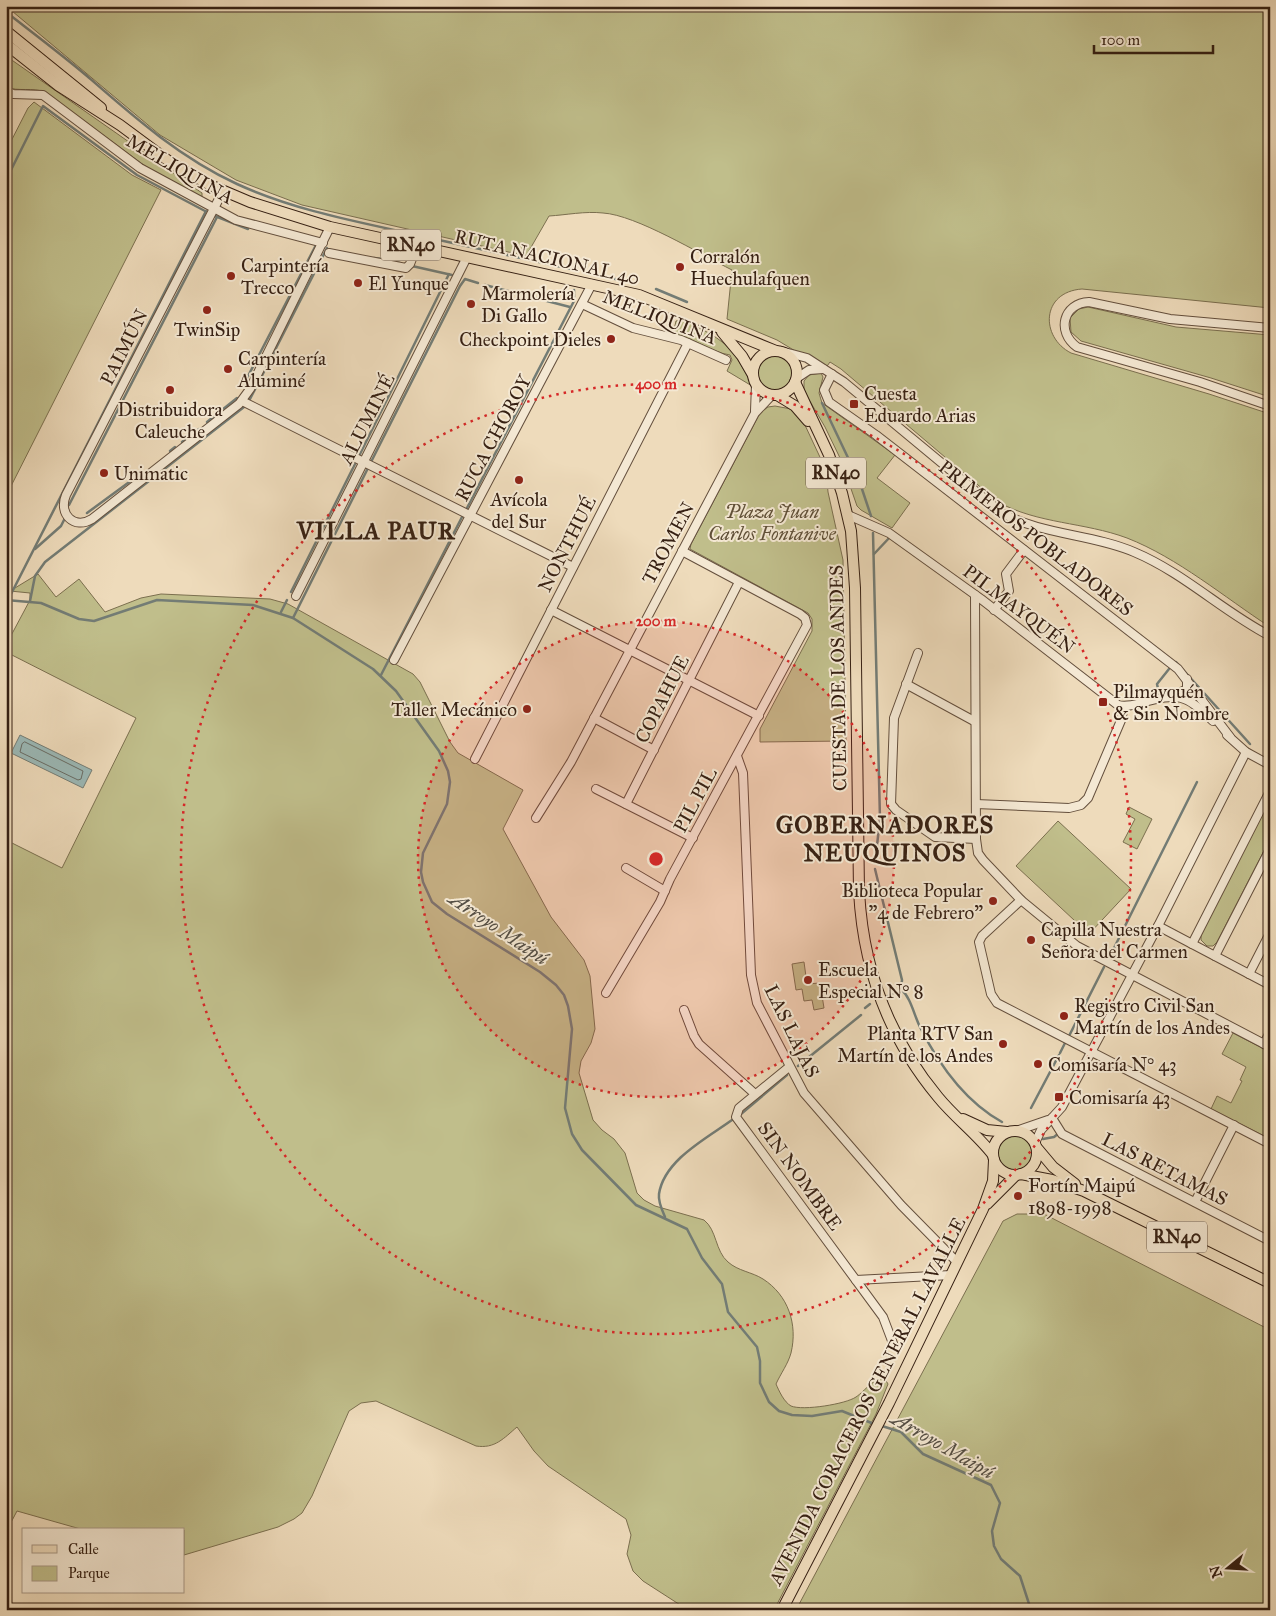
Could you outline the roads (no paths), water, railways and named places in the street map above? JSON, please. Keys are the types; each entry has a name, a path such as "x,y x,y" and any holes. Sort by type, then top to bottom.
{"main road":[{"name":"RUTA NACIONAL 40","path":"6,31 87,95 120,125"},
{"name":"RUTA NACIONAL 40","path":"6,44 59,86 120,125 174,165 223,191 276,212 330,227 592,284 656,301 718,328 779,351"},
{"name":"RUTA NACIONAL 40","path":"718,328 738,350 754,380"},
{"name":"RN40","path":"779,351 789,356 795,363 796,380"},
{"path":"754,380 754,366 759,358 767,352 779,351"},
{"name":"RN40","path":"754,380 763,392 774,395"},
{"path":"774,395 786,393 796,380"},
{"name":"CUESTA DE LOS ANDES","path":"796,380 835,470 848,515 854,571 858,872 865,946 879,998 897,1038 920,1074 993,1158"},
{"name":"CUESTA DE LOS ANDES","path":"774,395 795,406 818,434"},
{"name":"CUESTA DE LOS ANDES","path":"953,1113 980,1127 1011,1131"},
{"name":"RN40","path":"1011,1131 1025,1133 1053,1167 1084,1191"},
{"path":"993,1158 996,1141 1011,1131"},
{"path":"1019,1175 1030,1170 1035,1162 1036,1146"},
{"name":"RN40","path":"993,1158 1002,1172 1052,1180 1084,1191 1270,1283"},
{"name":"AVENIDA CORACEROS GENERAL LAVALLE","path":"782,1610 874,1432 983,1209 993,1181 993,1158"},
{"name":"AVENIDA CORACEROS GENERAL LAVALLE","path":"983,1209 1019,1175"}],"street":[{"name":"MELIQUINA","path":"6,91 13,94 43,95 140,168 242,222 323,243"},
{"name":"PAIMÚN","path":"223,191 66,495 64,507 69,518 80,524 92,519 242,401"},
{"path":"330,227 242,401 573,567"},
{"path":"329,252 406,268 410,266 417,246"},
{"name":"ALUMINÉ","path":"296,596 467,257"},
{"name":"RUCA CHOROY","path":"394,660 592,284"},
{"path":"1270,328 1170,319 1089,302 1080,303 1071,308 1066,316 1064,326 1070,340 1077,347 1200,382 1270,406"},
{"name":"MELIQUINA","path":"582,304 633,328 688,343 726,360"},
{"name":"NONTHUÉ","path":"475,759 688,343"},
{"path":"779,351 802,356 832,374 1002,513 1022,522 1098,539 1139,554 1185,578 1270,636"},
{"path":"796,380 809,370 825,369"},
{"name":"PRIMEROS POBLADORES","path":"832,374 824,390 827,401 876,435 1175,666 1230,737"},
{"name":"TROMEN","path":"754,380 755,413"},
{"name":"TROMEN","path":"536,818 563,775 594,718 755,413 774,395"},
{"name":"PILMAYQUÉN","path":"848,515 886,531 975,595 1115,703 1123,706"},
{"path":"994,610 1009,591 1006,574 1024,550"},
{"path":"682,551 740,582"},
{"name":"PIL PIL","path":"606,993 665,890 806,628 806,620 800,614 740,582"},
{"name":"COPAHUE","path":"626,804 740,582"},
{"path":"975,595 974,721 976,839 980,857 1021,900 1085,951 1267,1046 1270,1032"},
{"path":"551,610 759,716"},
{"path":"918,653 896,710 893,726 892,804 896,810 935,837 976,839"},
{"path":"976,804 1069,808 1083,803 1088,798 1122,718 1123,706 1174,696 1187,689 1186,679"},
{"path":"906,684 974,721"},
{"path":"1174,696 1198,706 1246,752 1270,765"},
{"path":"594,718 654,750"},
{"path":"1036,1146 1040,1130 1062,1107 1132,976 1246,752"},
{"name":"LAS LAJAS","path":"737,756 743,773 752,986 757,1003 789,1067 808,1098 901,1206 957,1262"},
{"path":"596,789 693,838"},
{"path":"1192,944 1270,791"},
{"path":"1215,956 1270,849"},
{"path":"626,868 665,890"},
{"path":"1021,900 978,942 992,997 1000,1006 1270,1144"},
{"path":"1158,926 1270,984"},
{"path":"1249,974 1270,933"},
{"path":"684,1010 699,1044 755,1094"},
{"name":"SIN NOMBRE","path":"789,1067 737,1109 737,1119 886,1321 894,1346"},
{"path":"1011,1131 1052,1118"},
{"name":"LAS RETAMAS","path":"1052,1118 1062,1134 1270,1241"},
{"path":"1195,1202 1234,1125"},
{"path":"856,1280 951,1275"}],"water":[{"path":"20,735 92,770 83,788 11,753"}],"waterway":[{"path":"6,12 176,149 216,173 260,194 284,202 357,222 431,238"},
{"path":"6,180 43,106 137,175 205,211"},
{"path":"8,600 206,211"},
{"path":"215,216 248,229"},
{"path":"69,505 217,217"},
{"path":"439,240 571,269"},
{"path":"245,382 316,245"},
{"path":"250,399 327,248"},
{"path":"374,258 383,259"},
{"path":"391,261 400,263"},
{"path":"412,266 452,275"},
{"path":"360,454 449,274"},
{"path":"372,460 460,286 465,279 478,283"},
{"path":"615,279 623,281"},
{"path":"485,285 570,307"},
{"path":"656,289 687,302"},
{"path":"467,508 574,301 574,290"},
{"path":"207,422 237,398"},
{"path":"822,403 860,483 871,516"},
{"path":"30,601 35,576 45,562 244,407"},
{"path":"182,442 199,429"},
{"path":"170,451 175,447"},
{"path":"291,592 355,464"},
{"path":"293,618 367,470"},
{"path":"87,513 132,480"},
{"path":"381,675 462,517"},
{"path":"35,549 61,526 65,518"},
{"path":"873,533 880,819 875,863"},
{"path":"874,554 891,536"},
{"name":"Arroyo Maipú","path":"6,600 41,603 79,619 94,621 157,600 253,605 293,618 373,669 396,691 439,751 448,771 450,782 447,804 423,853 421,872 423,882 432,902 447,914 540,972 556,985 564,995 572,1029 565,1108 572,1134 582,1150 636,1205 687,1229 702,1258 722,1284 728,1312 757,1347 760,1361 760,1383 769,1402 779,1411 792,1415 812,1416 842,1411 874,1424"},
{"path":"281,612 287,600"},
{"path":"1176,662 1250,744"},
{"path":"1160,698 1157,684 1169,669"},
{"path":"1109,958 1197,782"},
{"path":"875,869 902,980 901,989"},
{"path":"1069,1036 1104,967"},
{"path":"901,989 910,1002 927,1041 944,1068 964,1093 1002,1122"},
{"path":"886,997 901,989"},
{"path":"865,1008 870,1004"},
{"path":"798,1066 861,1015"},
{"path":"1060,1053 1065,1043"},
{"path":"1031,1108 1059,1055"},
{"path":"741,1114 787,1075"},
{"path":"665,1217 659,1194 669,1171 678,1160 699,1142 732,1120"},
{"path":"1043,1139 1054,1137 1059,1133"},
{"name":"Arroyo Maipú","path":"882,1426 901,1432 923,1454 991,1485 1000,1503 992,1531 994,1546 1001,1559 1020,1576 1031,1610"}],"place":[{"name":"Corralón Huechulafquen","path":"680,267"},
{"name":"Carpintería Trecco","path":"231,276"},
{"name":"El Yunque","path":"358,283"},
{"name":"Marmolería Di Gallo","path":"471,304"},
{"name":"TwinSip","path":"207,310"},
{"name":"Checkpoint Dieles","path":"611,339"},
{"name":"Carpintería Aluminé","path":"228,369"},
{"name":"Distribuidora Caleuche","path":"170,390"},
{"name":"Cuesta Eduardo Arias","path":"854,404"},
{"name":"Unimatic","path":"104,473"},
{"name":"Avícola del Sur","path":"519,480"},
{"name":"Pilmayquén & Sin Nombre","path":"1103,702"},
{"name":"Taller Mecánico","path":"527,709"},
{"name":"Biblioteca Popular \"4 de Febrero\"","path":"993,901"},
{"name":"Capilla Nuestra Señora del Carmen","path":"1031,940"},
{"name":"Escuela Especial N° 8","path":"808,980"},
{"name":"Registro Civil San Martín de los Andes","path":"1064,1016"},
{"name":"Planta RTV San Martín de los Andes","path":"1003,1044"},
{"name":"Comisaría N° 43","path":"1038,1064"},
{"name":"Comisaría 43","path":"1059,1097"},
{"name":"Fortín Maipú 1898-1998","path":"1018,1196"}],"district":[{"name":"VILLA PAUR","path":"376,531"},
{"name":"GOBERNADORES NEUQUINOS","path":"885,839"}],"park label":[{"name":"Plaza Juan Carlos Fontanive","path":"772,522"}]}
